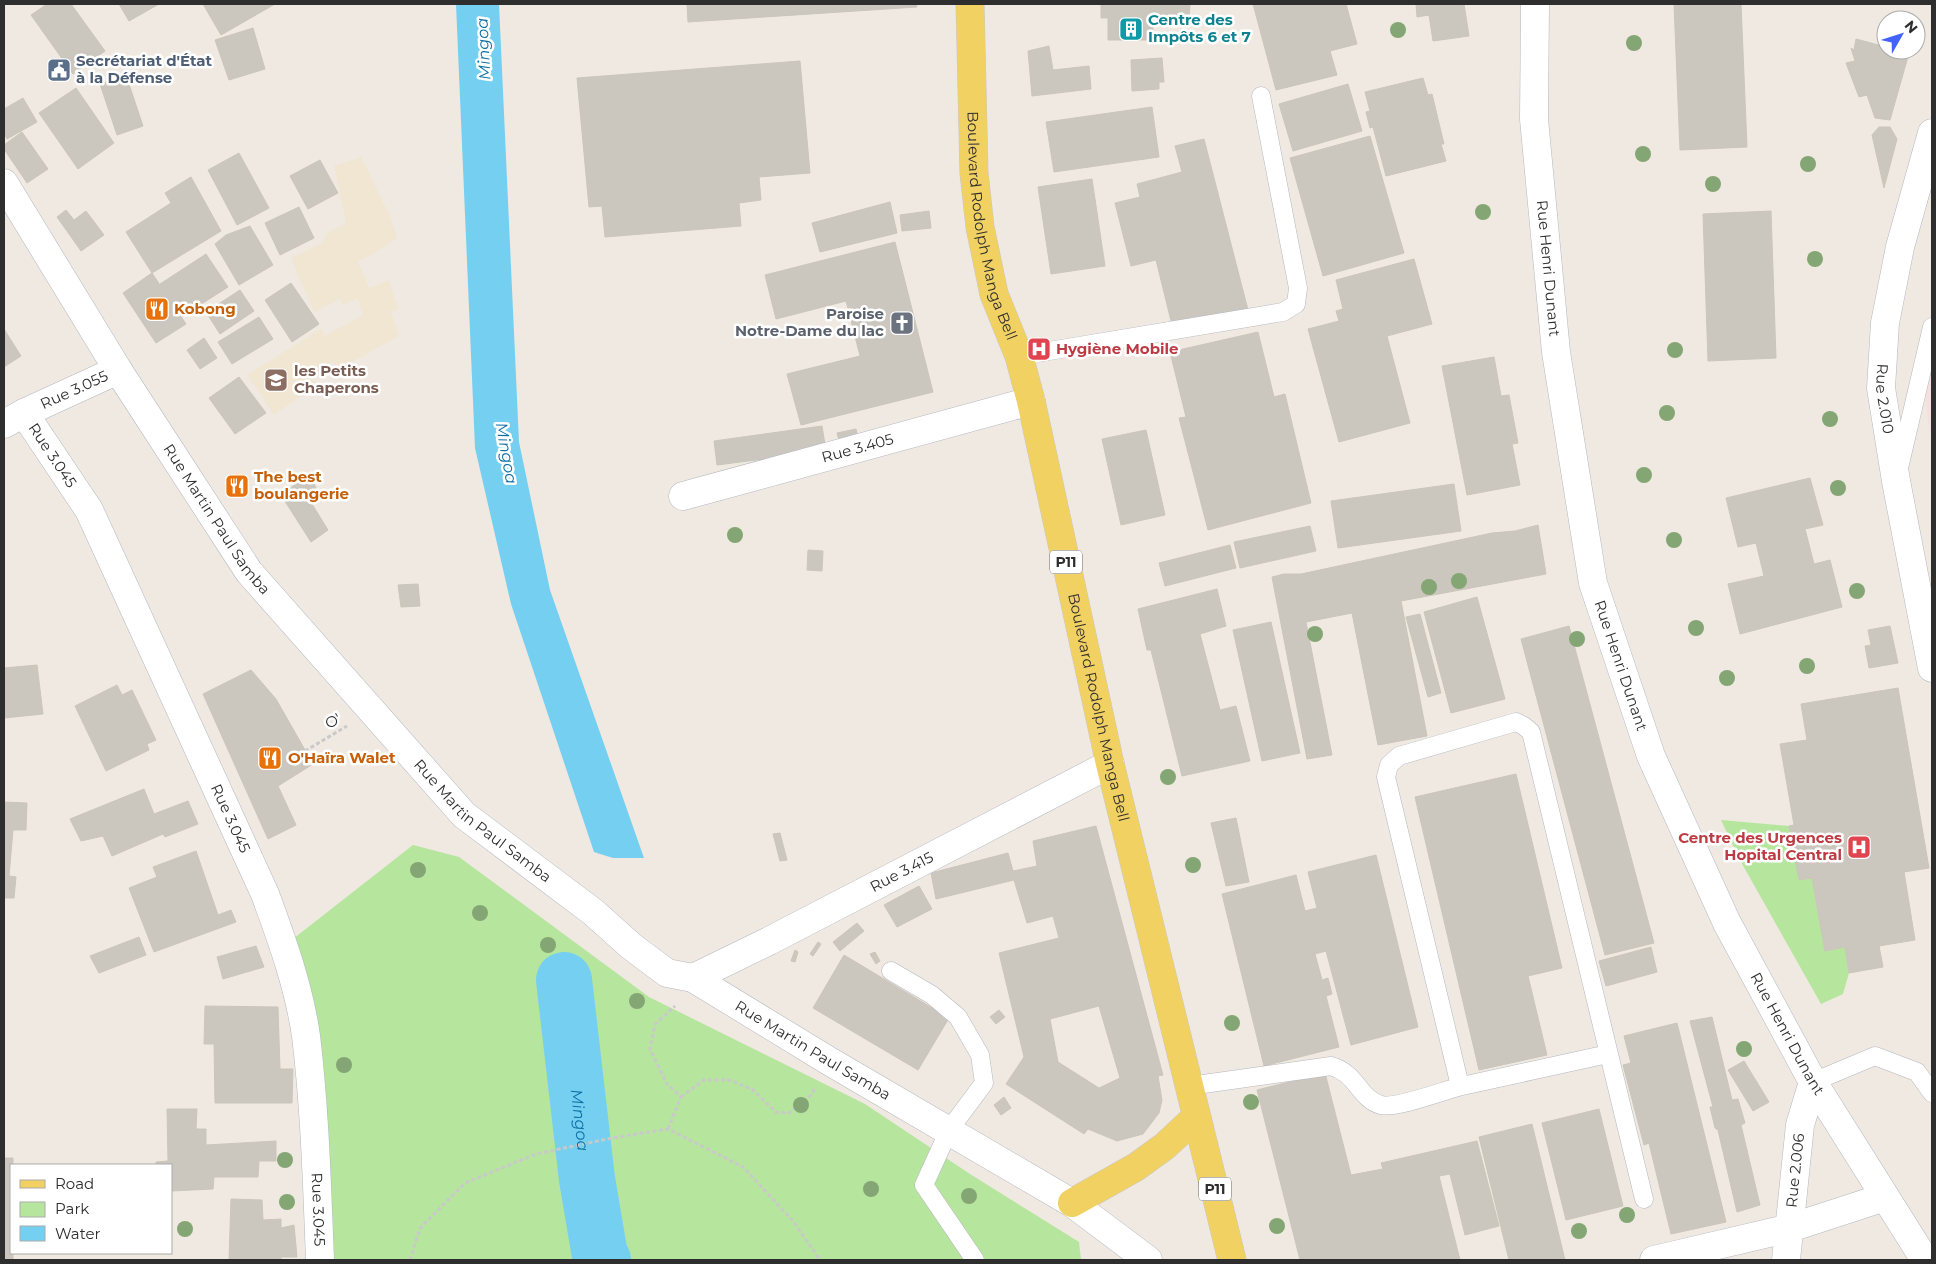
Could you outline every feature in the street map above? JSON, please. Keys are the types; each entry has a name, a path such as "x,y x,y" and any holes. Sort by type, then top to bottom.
{"main road":[{"name":"Boulevard Rodolph Manga Bell","path":"970,4 974,174 980,227 994,294 1019,356 1031,401 1110,764 1232,1260"},
{"name":"Rue Henri Dunant","path":"1535,4 1534,119 1556,342 1592,583 1651,756 1727,923 1812,1082 1924,1260"},
{"name":"Rue 2.010","path":"1932,133 1900,247 1886,323 1881,388 1896,481 1932,668"},
{"name":"Rue Martin Paul Samba","path":"4,183 118,370 249,572 464,815 593,912 631,946 667,973 697,980 829,1061 1072,1203 1148,1260"},
{"name":"Rue 3.055","path":"14,418 118,370"},
{"name":"Rue 3.405","path":"683,496 1031,401"},
{"name":"Rue 3.045","path":"14,418 89,510 265,894 287,953 306,1035 314,1132 320,1260"},
{"name":"Rue 3.415","path":"697,980 1110,764"},
{"name":"Rue 2.006","path":"1786,1260 1800,1125 1812,1082"},
{"path":"1072,1203 1136,1168 1165,1146 1196,1117"},
{"path":"1654,1260 1790,1228 1885,1197"}],"lane":[{"path":"1019,356 1283,312 1296,304 1298,288 1261,96"},
{"path":"1896,481 1932,327"},
{"path":"1460,1086 1386,777 1389,765 1399,756 1516,722 1532,732 1644,1199"},
{"path":"891,971 932,994 958,1017 980,1055 984,1084 949,1130 924,1185 975,1260"},
{"path":"1189,1086 1331,1066 1341,1069 1352,1077 1367,1097 1381,1105 1395,1104 1460,1086 1608,1054"},
{"path":"1812,1082 1875,1056 1917,1072 1932,1093"}],"path":[{"name":"O'","path":"305,751 373,711"},
{"path":"681,1097 667,1084 650,1049 655,1024 697,980"},
{"path":"668,1129 681,1097 704,1080 730,1080 753,1090 776,1112 789,1113 812,1094 829,1061"},
{"path":"410,1260 420,1228 466,1183 536,1154 612,1138 668,1129 743,1167 793,1221 820,1260"}],"shaded area":[{"path":"361,157 391,219 397,238 368,257 358,261 369,288 389,280 398,309 391,312 399,336 337,370 333,361 312,376 317,384 274,415 247,375 321,329 325,336 363,315 358,298 343,305 340,299 314,312 291,258 322,243 327,233 346,223 334,166"},
{"path":"1932,341 1932,448 1925,395"}],"green space":[{"path":"1721,820 1789,826 1799,880 1812,878 1825,950 1845,947 1849,973 1843,994 1821,1004 1741,862"},
{"path":"413,845 459,857 649,997 865,1104 970,1174 1079,1242 1081,1260 319,1260 284,946"}],"water":[{"path":"456,4 499,4 519,442 550,590 644,858 613,858 594,852 511,604 475,448"}],"building":[{"path":"47,4 71,4 105,51 73,74 31,15"},
{"path":"119,4 159,4 129,21"},
{"path":"203,4 275,4 221,35"},
{"path":"687,4 916,4 917,7 688,22"},
{"name":"Centre des Impôts 6 et 7","path":"1101,4 1190,4 1189,18 1153,17 1153,40 1108,40 1108,18 1101,18"},
{"path":"1253,4 1346,4 1357,44 1330,51 1337,75 1276,90"},
{"path":"1416,4 1464,4 1469,36 1433,41 1429,15 1417,17"},
{"path":"1674,4 1741,4 1747,147 1680,150"},
{"path":"253,28 265,69 229,80 215,40"},
{"path":"1856,39 1876,44 1876,60 1907,60 1890,120 1875,118 1867,95 1859,97 1846,63 1855,61 1851,48 1854,50"},
{"path":"1049,46 1053,70 1089,66 1091,89 1032,96 1028,51"},
{"path":"1162,58 1164,82 1159,82 1159,89 1132,91 1131,60"},
{"path":"800,61 810,173 759,177 761,200 739,203 741,226 605,237 602,206 589,207 577,78"},
{"path":"126,75 143,126 117,135 100,84"},
{"path":"1423,78 1428,95 1432,94 1444,144 1441,144 1446,161 1386,176 1373,127 1370,128 1366,112 1370,111 1365,92"},
{"path":"1348,84 1362,131 1293,151 1279,104"},
{"path":"76,88 114,143 78,169 39,113"},
{"path":"23,98 37,122 7,139 4,133 4,109"},
{"path":"1152,107 1159,157 1054,172 1046,122"},
{"path":"1879,127 1890,127 1897,139 1884,188 1872,135"},
{"path":"22,132 48,169 27,183 4,149 4,145"},
{"path":"1370,136 1404,253 1323,276 1290,158"},
{"path":"1204,139 1248,310 1173,329 1156,260 1131,266 1115,203 1140,197 1137,184 1182,172 1175,146"},
{"path":"239,153 269,208 237,225 208,170"},
{"path":"320,160 338,193 308,209 290,176"},
{"path":"191,177 221,231 152,273 126,232 171,203 165,193"},
{"path":"1092,179 1105,266 1051,274 1038,187"},
{"path":"890,202 897,233 820,252 812,223"},
{"path":"299,207 314,238 280,255 265,223"},
{"path":"66,210 74,220 86,211 104,235 81,251 57,217"},
{"path":"929,211 931,228 902,231 900,215"},
{"path":"1771,211 1776,358 1708,361 1703,214"},
{"path":"250,226 273,265 239,285 215,244 226,235"},
{"path":"895,242 933,392 801,425 787,374 860,356 846,301 776,319 765,275"},
{"path":"206,254 228,287 181,317 160,284"},
{"path":"1414,259 1432,324 1387,336 1410,423 1339,442 1308,329 1339,321 1336,311 1343,309 1336,280"},
{"path":"152,273 186,324 156,343 123,293"},
{"path":"291,283 319,324 292,342 265,300"},
{"path":"240,290 254,311 220,334 206,312"},
{"path":"259,317 273,339 232,364 218,342"},
{"path":"4,329 21,356 4,367"},
{"path":"1258,332 1274,397 1285,394 1311,503 1208,530 1179,418 1186,417 1170,352"},
{"path":"204,338 217,358 200,369 187,350"},
{"path":"1494,357 1501,396 1509,395 1518,443 1512,444 1520,485 1467,495 1442,366"},
{"path":"239,377 266,413 235,434 209,398"},
{"path":"822,426 826,451 717,465 714,441"},
{"path":"856,429 860,446 842,451 837,433"},
{"path":"1146,430 1165,515 1121,525 1102,439"},
{"path":"309,474 318,492 312,504 328,530 311,542 281,495"},
{"path":"1810,478 1823,525 1805,529 1814,564 1830,560 1842,607 1740,634 1728,584 1764,576 1756,543 1738,547 1726,498"},
{"path":"1454,484 1461,531 1338,548 1331,501"},
{"path":"1538,525 1546,574 1401,601 1427,736 1378,745 1352,613 1306,622 1332,755 1307,759 1272,577 1284,574 1301,574"},
{"path":"1310,526 1316,551 1240,568 1234,542"},
{"path":"1230,545 1236,568 1165,586 1159,563"},
{"path":"808,550 823,551 822,571 807,570"},
{"path":"418,584 420,606 401,607 398,585"},
{"path":"1217,589 1226,626 1200,634 1220,710 1236,706 1250,761 1182,776 1151,650 1147,650 1138,609"},
{"path":"1477,597 1505,699 1451,713 1424,612"},
{"path":"1420,614 1441,693 1428,697 1406,617"},
{"path":"1271,622 1300,753 1262,761 1233,630"},
{"path":"1569,626 1654,943 1605,955 1521,639"},
{"path":"1890,626 1898,663 1869,668 1865,646 1871,645 1868,630"},
{"path":"37,665 43,714 4,718 4,668"},
{"name":"O'Haïra Walet","path":"251,670 276,699 313,764 278,786 296,825 268,839 203,694"},
{"path":"117,685 122,695 132,690 156,740 147,744 149,750 106,771 75,706"},
{"name":"Centre des Urgences Hopital Central","path":"1898,688 1929,868 1904,872 1915,940 1879,946 1883,967 1849,973 1845,947 1825,951 1812,878 1799,880 1789,826 1794,825 1780,744 1807,740 1801,704"},
{"path":"1516,774 1562,968 1528,976 1547,1055 1479,1070 1415,797"},
{"path":"144,789 154,814 188,801 198,824 165,837 163,834 112,856 103,836 81,841 70,819"},
{"path":"4,802 27,803 26,830 13,830 9,876 16,877 14,898 4,898"},
{"path":"1236,818 1249,882 1226,886 1211,823"},
{"path":"1096,826 1163,1075 1158,1076 1162,1100 1159,1113 1143,1134 1117,1141 1088,1129 1084,1134 1006,1084 1024,1057 999,953 1059,938 1053,916 1027,923 1014,880 936,899 931,873 1008,853 1013,871 1037,866 1033,841","holes":["1099,1006 1120,1078 1099,1088 1058,1062 1050,1019"]},
{"path":"780,833 787,860 780,861 773,834"},
{"path":"196,851 218,915 231,910 236,922 154,952 129,888 157,877 153,867"},
{"path":"1376,855 1418,1027 1351,1045 1326,951 1315,954 1322,980 1328,978 1332,994 1326,996 1339,1047 1264,1066 1222,894 1296,875 1305,911 1317,908 1308,872"},
{"path":"919,886 932,909 897,927 884,905"},
{"path":"857,923 864,931 840,951 833,942"},
{"path":"139,937 146,955 99,973 90,956"},
{"path":"818,942 821,944 813,956 810,954"},
{"path":"256,946 264,967 223,979 217,957"},
{"path":"1651,947 1657,972 1606,986 1599,961"},
{"path":"795,950 798,952 795,962 791,961"},
{"path":"875,952 880,961 876,964 870,954"},
{"path":"844,955 949,1018 918,1070 813,1008"},
{"path":"205,1006 278,1007 280,1069 293,1069 292,1103 215,1103 214,1044 204,1044"},
{"path":"999,1010 1005,1017 996,1024 990,1017"},
{"path":"1712,1017 1732,1100 1738,1099 1745,1123 1741,1125 1760,1205 1737,1212 1718,1130 1715,1128 1710,1107 1713,1107 1690,1021"},
{"path":"1677,1023 1726,1222 1671,1234 1649,1143 1644,1145 1623,1065 1631,1063 1624,1036"},
{"path":"1744,1061 1769,1102 1753,1111 1728,1070"},
{"path":"1325,1073 1351,1175 1383,1169 1381,1163 1477,1141 1499,1226 1465,1235 1450,1174 1439,1176 1460,1260 1300,1260 1257,1090"},
{"path":"1004,1097 1011,1108 1001,1115 994,1105"},
{"path":"167,1109 197,1109 196,1129 206,1129 206,1145 276,1141 276,1161 259,1161 258,1177 214,1177 213,1189 172,1191 172,1164 156,1164 156,1162 168,1161"},
{"path":"1599,1109 1623,1206 1566,1220 1542,1123"},
{"path":"1532,1124 1565,1260 1509,1260 1479,1137"},
{"path":"4,1158 13,1158 13,1164 10,1164 10,1254 13,1254 13,1260 4,1260"},
{"path":"231,1199 262,1200 263,1220 281,1219 281,1228 294,1225 297,1257 281,1257 281,1260 229,1260"}],"waterway":[{"name":"Mingoa","path":"564,980 587,1179 600,1256 603,1260"}],"place":[{"name":"Centre des Impôts 6 et 7","path":"1131,29"},
{"name":"Secrétariat d'État à la Défense","path":"59,70"},
{"name":"Kobong","path":"157,309"},
{"name":"Paroise Notre-Dame du lac","path":"902,323"},
{"name":"Hygiène Mobile","path":"1039,349"},
{"name":"les Petits Chaperons","path":"276,380"},
{"name":"The best boulangerie","path":"237,486"},
{"name":"O'Haïra Walet","path":"270,758"},
{"name":"Centre des Urgences Hopital Central","path":"1859,847"}]}
